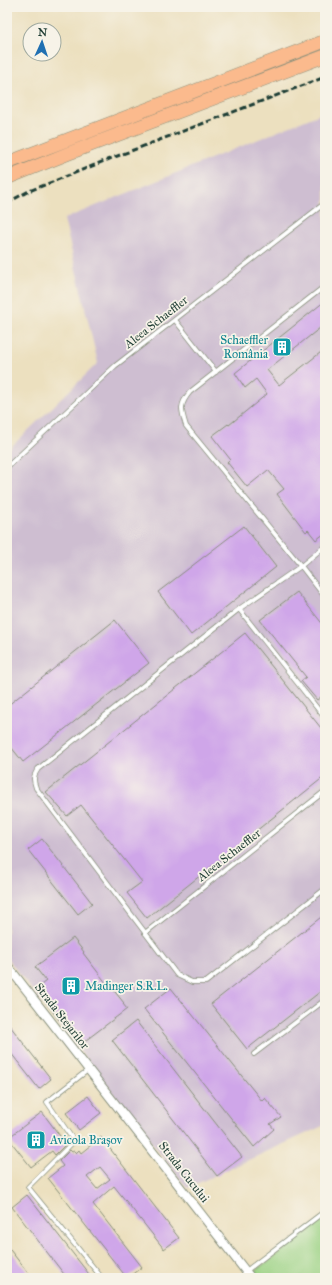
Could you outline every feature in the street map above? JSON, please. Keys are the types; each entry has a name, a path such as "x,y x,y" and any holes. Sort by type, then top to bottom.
{"highway":[{"path":"7,163 325,41"},
{"path":"7,178 325,56"}],"street":[{"name":"Strada Stejarilor","path":"7,965 98,1082"},
{"name":"Strada Cucului","path":"98,1082 248,1275"}],"lane":[{"name":"Aleea Schaeffler","path":"7,466 115,366 325,203"},
{"path":"325,286 190,392 183,400 181,412 186,426 325,597"},
{"path":"175,320 216,372"},
{"path":"325,546 301,566 239,609 38,769 34,776 36,788 145,934 177,975 192,982 206,982 325,889"},
{"path":"239,609 325,718"},
{"name":"Aleea Schaeffler","path":"145,934 325,791"},
{"path":"254,1054 325,1000"},
{"path":"89,1070 47,1102 74,1141 28,1187 102,1278"},
{"path":"248,1275 325,1211"}],"shaded area":[{"path":"325,112 325,1125 187,1188 7,958 7,451 98,363 64,219"}],"green space":[{"path":"325,1219 325,1278 258,1278 253,1272"}],"building":[{"path":"325,301 325,324 267,370 279,385 325,349 325,533 316,540 308,530 306,532 277,494 284,489 268,470 247,487 227,462 230,459 212,436 228,424 229,425 267,394 256,379 245,388 235,373"},
{"path":"244,526 276,567 191,635 158,592"},
{"path":"297,592 325,627 325,694 317,700 301,681 306,677 260,620"},
{"path":"115,620 149,663 23,762 7,742 7,706"},
{"path":"245,633 325,733 325,776 147,918 127,893 142,882 81,805 67,816 46,792"},
{"path":"42,839 92,903 78,914 28,850"},
{"path":"325,914 325,988 247,1049 211,1004"},
{"path":"73,938 110,988 111,987 124,1003 123,1004 127,1009 81,1044 61,1018 59,1020 36,989 46,981 35,967"},
{"path":"171,988 262,1101 265,1098 281,1117 270,1124 274,1129 254,1147 144,1009"},
{"path":"136,1021 242,1157 217,1176 112,1040"},
{"path":"7,1022 51,1079 39,1089 7,1048"},
{"path":"88,1096 101,1113 79,1130 66,1113"},
{"name":"Avicola Brașov","path":"42,1112 66,1144 55,1155 52,1151 31,1167 8,1138"},
{"path":"101,1137 179,1238 164,1249 114,1186 93,1204 142,1267 127,1278 48,1178 63,1166 59,1161 70,1150 76,1153 79,1150 81,1153","holes":["100,1167 110,1179 97,1189 87,1177"]},
{"path":"27,1195 92,1278 67,1278 12,1207"},
{"path":"7,1246 32,1278 7,1278"}],"railway":[{"path":"7,203 27,192 107,160 325,77"}],"place":[{"name":"Schaeffler România","path":"282,347"},
{"name":"Madinger S.R.L.","path":"71,986"},
{"name":"Avicola Brașov","path":"36,1140"}]}
